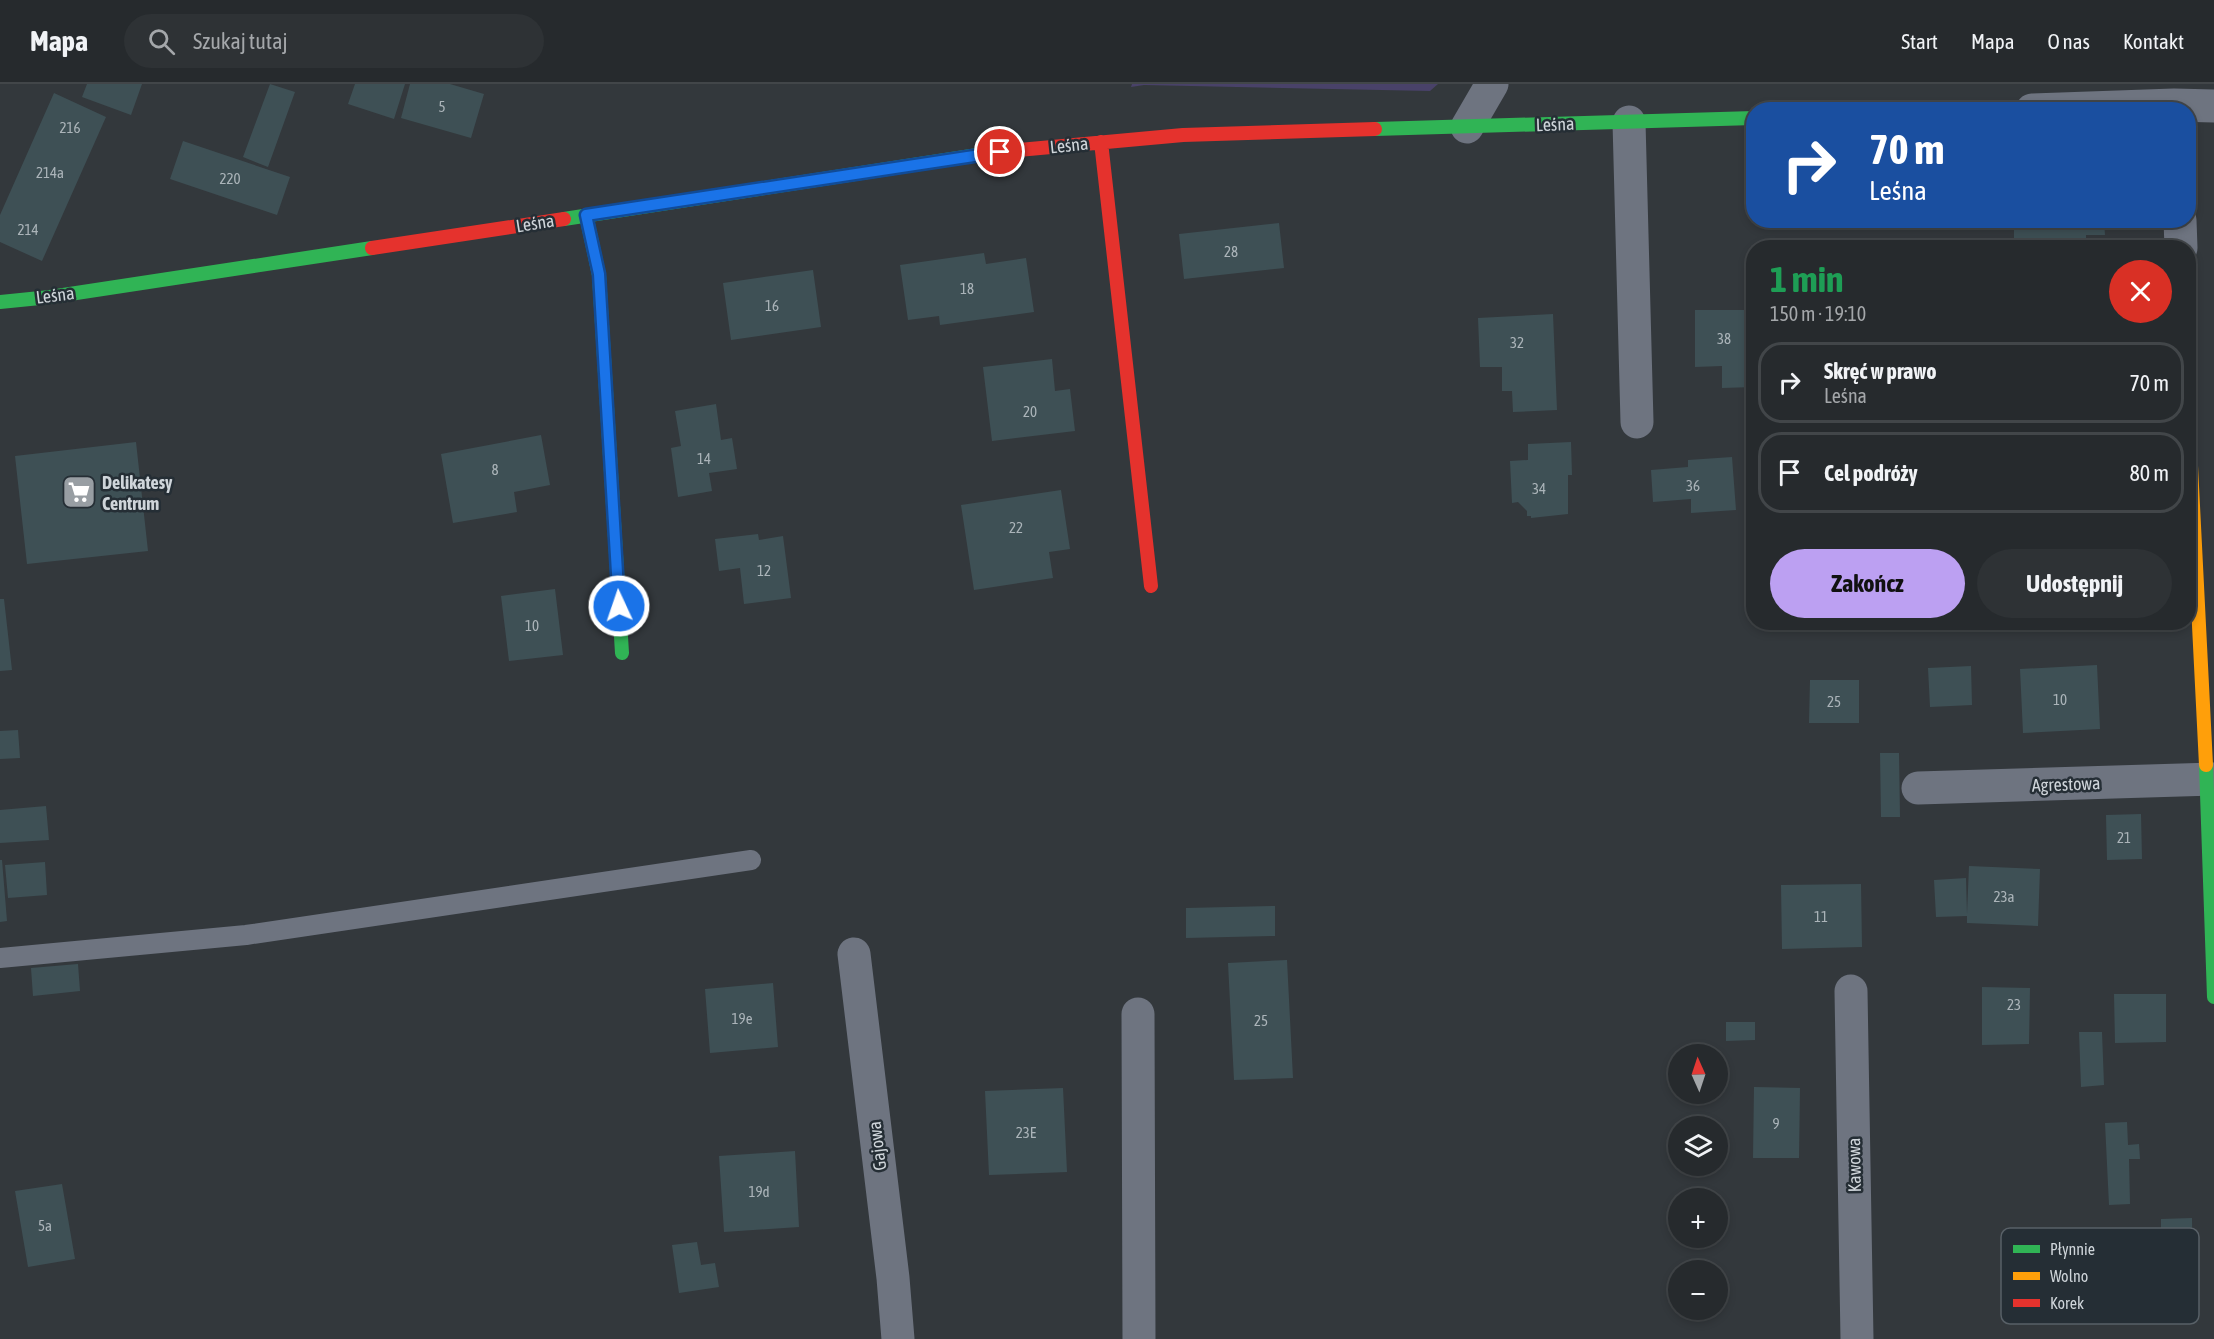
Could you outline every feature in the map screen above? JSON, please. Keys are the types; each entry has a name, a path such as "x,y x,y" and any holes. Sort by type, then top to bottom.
{"street":[{"path":"1467,127 1492,84"},
{"path":"2196,106 2214,106"},
{"name":"Leśna","path":"0,302 50,297 1000,152 1183,135 1746,118"},
{"path":"1629,122 1637,422"},
{"path":"1101,142 1151,586"},
{"path":"586,215 599,274 622,653"},
{"path":"2196,542 2210,779 2214,997"},
{"name":"Agrestowa","path":"1918,788 2210,779"},
{"name":"Gajowa","path":"854,954 893,1278 898,1339"},
{"name":"Kawowa","path":"1851,991 1857,1339"},
{"path":"1138,1014 1139,1339"}],"lane":[{"path":"0,958 246,935 751,860"}],"shaded area":[{"path":"1132,84 1438,84 1430,91 1144,85 1131,87"}],"building":[{"path":"87,84 142,84 131,115 82,97"},
{"path":"270,84 295,92 268,167 243,157"},
{"path":"355,84 405,84 394,119 348,104"},
{"path":"410,84 450,84 484,94 471,138 401,118"},
{"path":"54,93 106,117 42,261 0,242 0,215"},
{"path":"183,141 290,177 277,215 170,179"},
{"path":"1279,223 1284,268 1184,279 1179,234"},
{"path":"2014,228 2105,228 2105,235 2086,235 2086,240 2014,240"},
{"path":"984,253 986,264 1026,258 1034,312 940,325 939,316 908,320 900,265"},
{"path":"813,270 821,327 731,340 723,283"},
{"path":"1695,310 1746,310 1746,387 1722,388 1722,366 1695,367"},
{"path":"1553,314 1557,410 1513,412 1512,391 1502,391 1502,367 1480,367 1478,318"},
{"path":"1052,359 1055,391 1070,389 1075,431 992,441 983,367"},
{"path":"716,404 721,440 732,438 737,469 709,473 712,491 678,497 671,448 681,446 675,411"},
{"path":"541,435 550,485 514,492 517,512 453,523 441,454"},
{"path":"136,442 148,551 27,564 15,456"},
{"path":"1571,442 1572,475 1568,475 1568,514 1531,518 1527,516 1527,511 1518,502 1512,503 1510,461 1528,460 1528,444"},
{"path":"1732,457 1736,510 1691,513 1691,499 1653,502 1651,470 1688,467 1688,460"},
{"path":"1061,490 1070,549 1049,552 1053,578 974,590 961,505"},
{"path":"758,534 759,540 783,536 791,598 744,604 740,568 719,571 715,539"},
{"path":"555,589 563,655 509,661 501,596"},
{"path":"0,599 4,599 12,670 0,671"},
{"path":"2097,665 2100,729 2023,733 2020,669"},
{"path":"1971,666 1972,705 1930,707 1928,668"},
{"path":"1810,680 1859,680 1859,723 1809,723"},
{"path":"18,730 20,758 0,759 0,731"},
{"path":"1880,753 1899,753 1900,817 1881,817"},
{"path":"46,806 49,840 0,843 0,810"},
{"path":"2141,814 2142,859 2107,860 2106,815"},
{"path":"0,860 2,860 7,921 0,922"},
{"path":"45,862 47,895 8,898 5,865"},
{"path":"1969,866 2040,869 2038,926 1967,923 1967,916 1936,917 1934,880 1966,878 1967,914"},
{"path":"1861,884 1862,947 1782,949 1781,885"},
{"path":"1275,906 1275,936 1186,938 1186,908"},
{"path":"1287,960 1293,1078 1234,1080 1228,963"},
{"path":"78,964 80,991 33,996 31,968"},
{"path":"773,983 778,1047 710,1053 705,989"},
{"path":"1982,987 2030,988 2029,1044 1982,1045"},
{"path":"2114,994 2166,994 2166,1042 2115,1043"},
{"path":"1726,1022 1755,1022 1755,1040 1726,1041"},
{"path":"2079,1032 2102,1032 2104,1085 2081,1087"},
{"path":"1754,1087 1800,1088 1799,1158 1753,1158"},
{"path":"1063,1088 1067,1172 989,1175 985,1091"},
{"path":"2127,1122 2128,1145 2139,1144 2140,1159 2129,1159 2130,1204 2109,1205 2105,1123"},
{"path":"795,1151 799,1227 724,1232 719,1156"},
{"path":"62,1184 75,1259 28,1267 15,1191"},
{"path":"2192,1218 2192,1228 2161,1228 2161,1219"},
{"path":"697,1242 701,1265 715,1263 719,1287 679,1293 672,1245"}],"traffic: fast":[{"path":"1375,129 1746,118"},
{"path":"564,219 997,152"},
{"path":"586,215 599,275 622,653"},
{"path":"0,302 50,297 372,248"},
{"path":"2206,765 2214,997"}],"traffic: slow":[{"path":"2196,566 2206,765"}],"traffic: jam":[{"path":"997,152 1183,135 1375,129"},
{"path":"1101,142 1151,586"},
{"path":"372,248 564,219"}],"place":[{"name":"Delikatesy Centrum","path":"79,492"}],"route":[{"path":"619,606 599,274 586,215 1000,152"}]}
